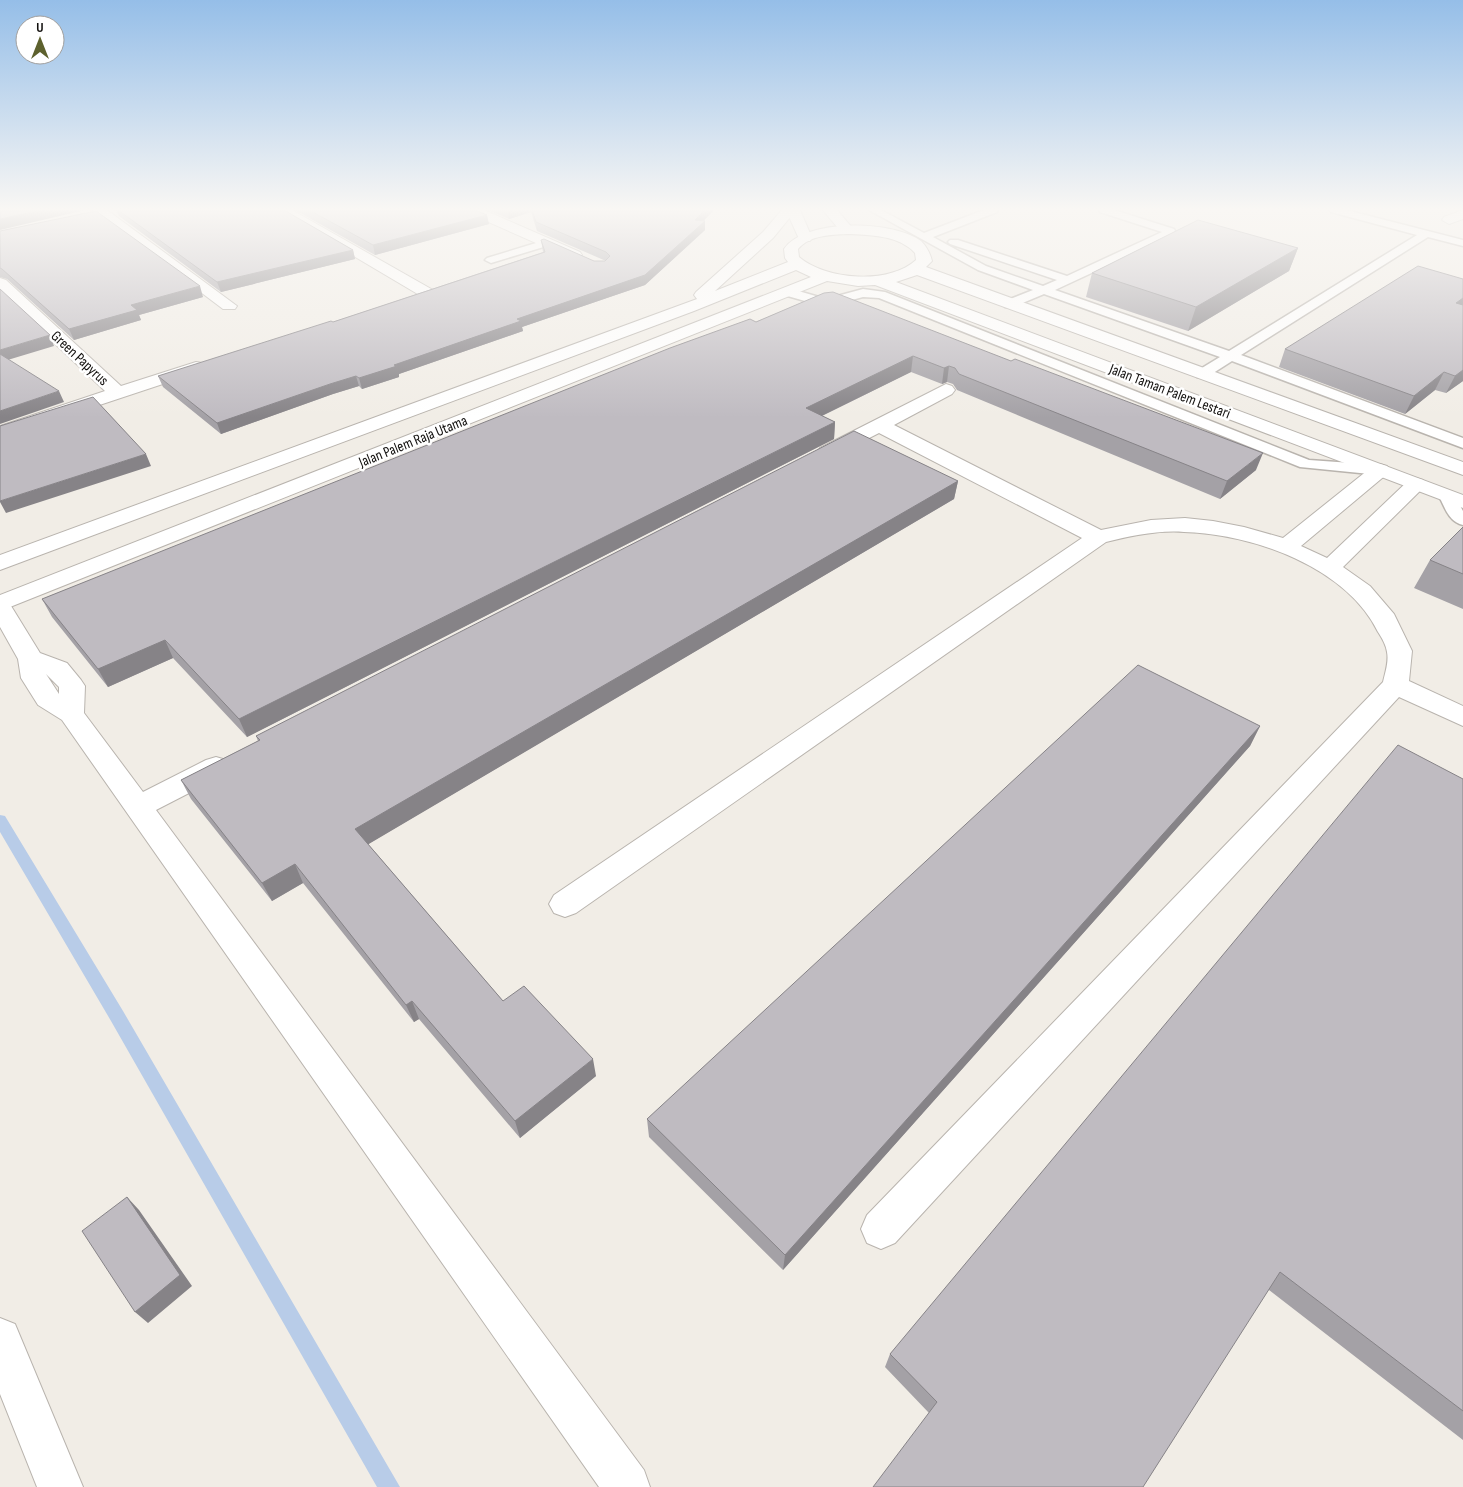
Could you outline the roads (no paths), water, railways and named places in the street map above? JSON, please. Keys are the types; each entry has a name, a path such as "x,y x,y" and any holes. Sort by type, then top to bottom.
{"street":[{"path":"194,279 230,306"},
{"path":"403,279 427,293"},
{"path":"688,308 719,279"},
{"name":"Jalan Palem Raja Utama","path":"0,562 688,308 759,279"},
{"name":"Jalan Palem Raja Utama","path":"0,605 818,279"},
{"path":"847,279 879,279"},
{"name":"Jalan Taman Palem Lestari","path":"944,279 1456,467"},
{"name":"Jalan Taman Palem Lestari","path":"876,280 1455,499"},
{"name":"Green Papyrus","path":"0,283 117,392"},
{"path":"409,299 445,287"},
{"name":"Green Papyrus","path":"0,432 211,362"},
{"path":"808,462 946,390"},
{"path":"879,425 1098,537"},
{"path":"1286,547 1380,470"},
{"path":"1329,568 1416,484"},
{"path":"565,904 1098,537 1138,527 1185,525 1236,532 1286,547 1329,568 1364,594 1390,624 1400,654 1396,684 881,1229"},
{"path":"0,605 31,660 34,678 47,699 72,714 627,1487"},
{"path":"1396,684 1463,717"},
{"path":"138,807 235,757"},
{"path":"0,1340 60,1487"}],"lane":[{"path":"1015,279 1230,356 1463,443"},
{"path":"1202,374 1353,279"},
{"path":"1009,304 1068,280"},
{"path":"788,292 826,303 863,293 881,295 1306,464 1380,470"},
{"path":"1048,362 1066,352"},
{"path":"1456,467 1463,450"},
{"path":"1455,499 1457,515 1463,520"}],"waterway":[{"path":"0,820 117,1016 389,1487"}]}
